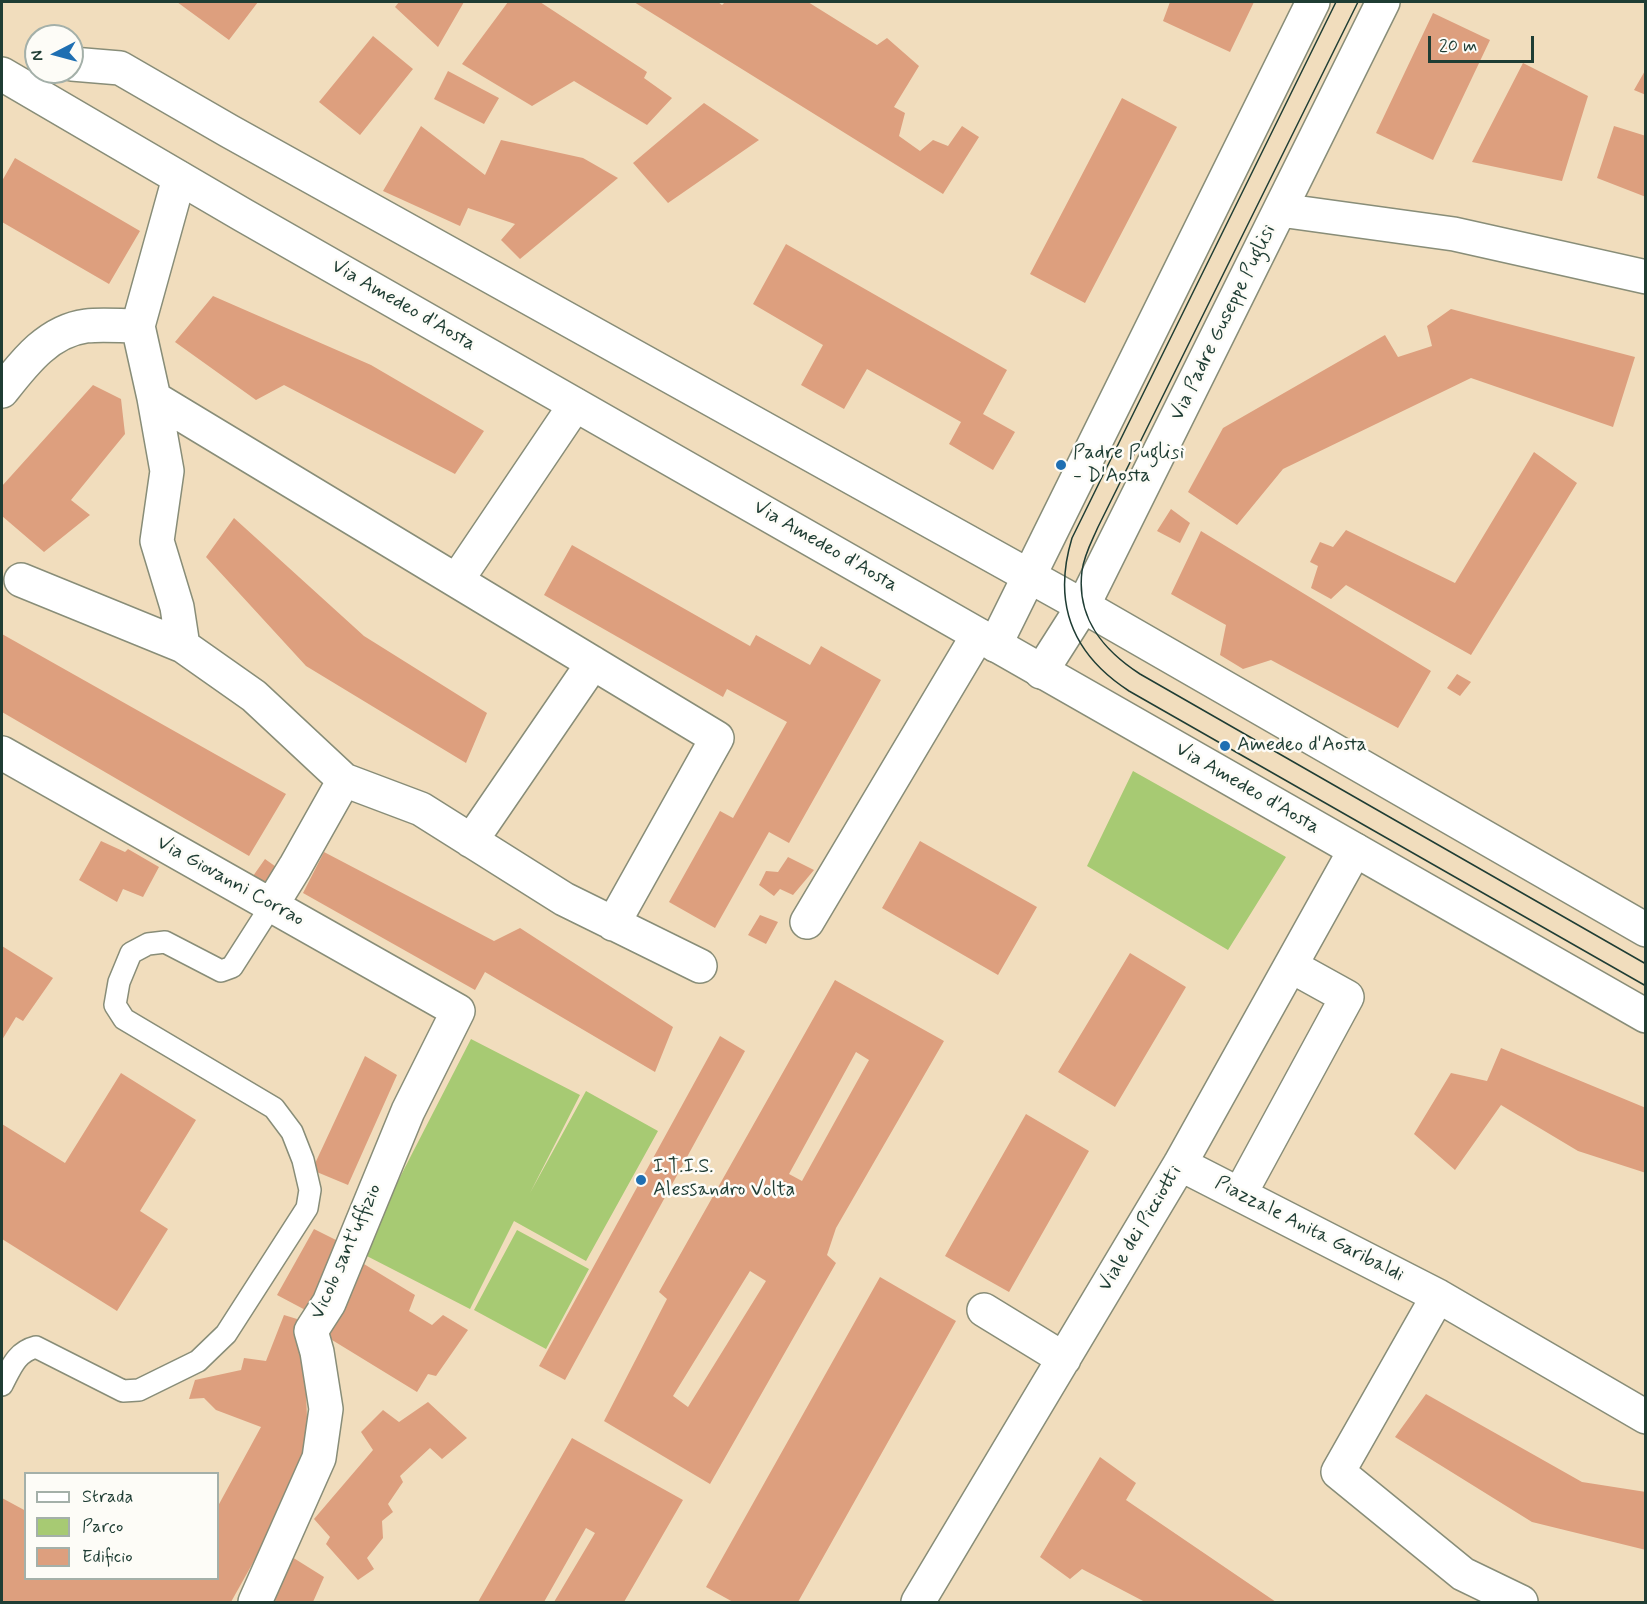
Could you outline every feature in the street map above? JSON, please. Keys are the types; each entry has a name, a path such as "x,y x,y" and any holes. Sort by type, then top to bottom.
{"street":[{"path":"807,922 986,640 1029,577 1312,2"},
{"name":"Via Padre Guseppe Puglisi","path":"1041,672 1083,606 1383,2"},
{"path":"84,65 120,68 249,143 1083,606 1646,930"},
{"name":"Via Amedeo d'Aosta","path":"14,73 179,178 1646,1016"},
{"path":"179,178 138,326 167,471 157,542 177,607 183,646"},
{"path":"1280,210 1454,234 1646,277"},
{"path":"2,390 21,366 52,337 85,326 138,326"},
{"path":"154,398 717,738 613,924"},
{"path":"456,580 575,405"},
{"path":"21,580 183,646 254,696 344,780 421,809 564,899 700,966"},
{"path":"471,841 593,663"},
{"name":"Via Giovanni Corrao","path":"2,753 459,1011"},
{"path":"272,906 344,780"},
{"name":"Viale dei Picciotti","path":"918,1602 1180,1164 1355,850"},
{"path":"1240,1194 1347,997 1290,966"},
{"name":"Vicolo sant'uffizio","path":"255,1602 319,1458 326,1409 317,1352 311,1331 329,1303 408,1111 459,1011"},
{"name":"Piazzale Anita Garibaldi","path":"1180,1164 1438,1296 1646,1417"},
{"path":"1438,1296 1338,1472 1463,1574 1521,1602"},
{"path":"984,1310 1064,1359"}],"lane":[{"path":"2,1384 17,1357 26,1350 36,1347 123,1391 139,1390 198,1361 226,1334 307,1208 310,1190 303,1160 292,1132 274,1108 124,1019 116,1005 119,982 131,953 148,944 165,942 221,971 232,967 272,906"}],"green space":[{"path":"1133,771 1286,857 1228,950 1087,866"},
{"path":"471,1039 580,1095 530,1193 586,1091 658,1131 586,1261 514,1221 470,1309 361,1253"},
{"path":"517,1230 589,1269 546,1349 474,1310"}],"building":[{"path":"177,2 258,2 229,40"},
{"path":"399,2 464,2 438,47 395,7"},
{"path":"508,2 540,2 647,72 644,78 672,98 647,125 574,81 532,106 462,64"},
{"path":"634,2 718,2 722,5 725,2 808,2 877,45 887,38 919,66 894,107 905,113 899,136 920,151 933,140 948,146 962,126 979,137 943,194"},
{"path":"1170,2 1254,2 1230,52 1163,21"},
{"path":"1433,13 1490,40 1433,160 1376,133"},
{"path":"373,36 413,69 360,135 319,102"},
{"path":"1523,63 1588,96 1562,181 1472,162"},
{"path":"1646,69 1646,95 1634,90"},
{"path":"448,71 499,98 484,124 434,99"},
{"path":"1122,98 1177,127 1085,303 1030,274"},
{"path":"704,103 759,140 668,203 633,163"},
{"path":"421,126 485,175 501,140 583,158 618,178 520,259 501,240 515,224 468,208 460,226 383,191"},
{"path":"1614,126 1646,136 1646,197 1597,178"},
{"path":"15,158 140,231 109,284 2,222 2,181"},
{"path":"786,244 1007,370 983,414 1015,432 993,470 949,444 961,422 867,369 844,409 801,385 823,345 753,304"},
{"path":"213,296 371,365 484,431 455,474 284,385 256,400 175,342"},
{"path":"1451,309 1635,357 1613,427 1471,378 1283,469 1237,525 1188,492 1223,428 1385,335 1398,357 1432,346 1427,326"},
{"path":"93,385 121,399 125,434 71,500 90,515 44,552 2,516 2,486"},
{"path":"1534,452 1577,483 1471,655 1346,585 1331,599 1311,588 1318,566 1310,562 1320,542 1333,547 1346,530 1455,583"},
{"path":"1171,509 1190,523 1180,543 1157,531"},
{"path":"234,518 364,636 487,713 466,763 306,666 206,557"},
{"path":"1201,531 1431,671 1398,728 1271,660 1243,669 1220,655 1226,625 1171,594"},
{"path":"572,545 750,646 756,635 810,665 821,646 881,680 789,843 769,832 715,928 669,902 720,811 733,818 787,722 727,689 723,697 544,595"},
{"path":"2,634 286,794 249,856 2,712"},
{"path":"1457,674 1471,682 1460,696 1447,688"},
{"path":"101,841 125,852 128,849 159,867 143,897 123,889 117,902 79,880"},
{"path":"920,841 1037,907 998,975 882,908"},
{"path":"324,852 494,941 520,928 673,1027 655,1072 485,972 475,990 303,893"},
{"path":"788,857 814,870 793,895 780,889 774,896 759,885 766,871 778,872"},
{"path":"265,859 279,869 263,896 246,886"},
{"path":"760,915 778,922 766,944 748,935"},
{"path":"2,946 53,978 23,1021 16,1017 2,1040"},
{"path":"1130,953 1186,987 1115,1107 1058,1072"},
{"path":"835,980 944,1041 836,1228 827,1255 836,1263 710,1484 604,1421 667,1299 659,1292","holes":["856,1052 869,1060 802,1181 789,1174","750,1271 766,1281 688,1407 673,1396"]},
{"path":"720,1036 745,1051 565,1380 539,1366"},
{"path":"1501,1048 1646,1108 1646,1173 1578,1151 1501,1105 1455,1170 1414,1134 1451,1073 1487,1081"},
{"path":"365,1056 397,1075 348,1185 312,1170"},
{"path":"121,1073 196,1120 140,1211 168,1229 117,1311 2,1239 2,1124 65,1163"},
{"path":"1026,1114 1089,1151 1009,1292 945,1256"},
{"path":"314,1229 338,1241 311,1313 277,1295"},
{"path":"359,1261 415,1295 409,1311 432,1325 443,1315 468,1330 436,1376 428,1374 417,1392 319,1332"},
{"path":"880,1277 956,1321 798,1602 733,1602 706,1587"},
{"path":"284,1315 297,1319 304,1346 307,1417 304,1461 298,1482 231,1602 2,1602 2,1498 24,1510 24,1580 219,1580 219,1504 261,1427 216,1410 204,1398 189,1399 195,1380 241,1370 244,1358 266,1361"},
{"path":"1426,1394 1582,1482 1646,1492 1646,1550 1532,1522 1395,1437"},
{"path":"428,1402 467,1438 442,1459 430,1448 400,1476 403,1482 388,1504 393,1512 382,1521 383,1538 367,1558 374,1569 358,1580 326,1544 330,1537 314,1519 373,1450 361,1432 383,1410 399,1422"},
{"path":"572,1438 683,1500 624,1602 554,1602 595,1533 586,1528 544,1602 478,1602"},
{"path":"1100,1457 1136,1483 1126,1500 1276,1602 1145,1602 1082,1569 1070,1579 1040,1557"},
{"path":"292,1557 324,1577 313,1602 278,1602 272,1599"}],"tram line":[{"path":"1336,2 1072,538 1066,562 1064,585 1066,606 1081,644 1093,661 1109,677 1129,691 1646,986"},
{"path":"1358,2 1088,548 1082,571 1083,604 1088,618 1104,643 1114,654 1140,674 1646,964"}],"place":[{"name":"Padre Puglisi - D'Aosta","path":"1061,465"},
{"name":"Amedeo d'Aosta","path":"1225,746"},
{"name":"I.T.I.S. Alessandro Volta","path":"641,1180"}]}
